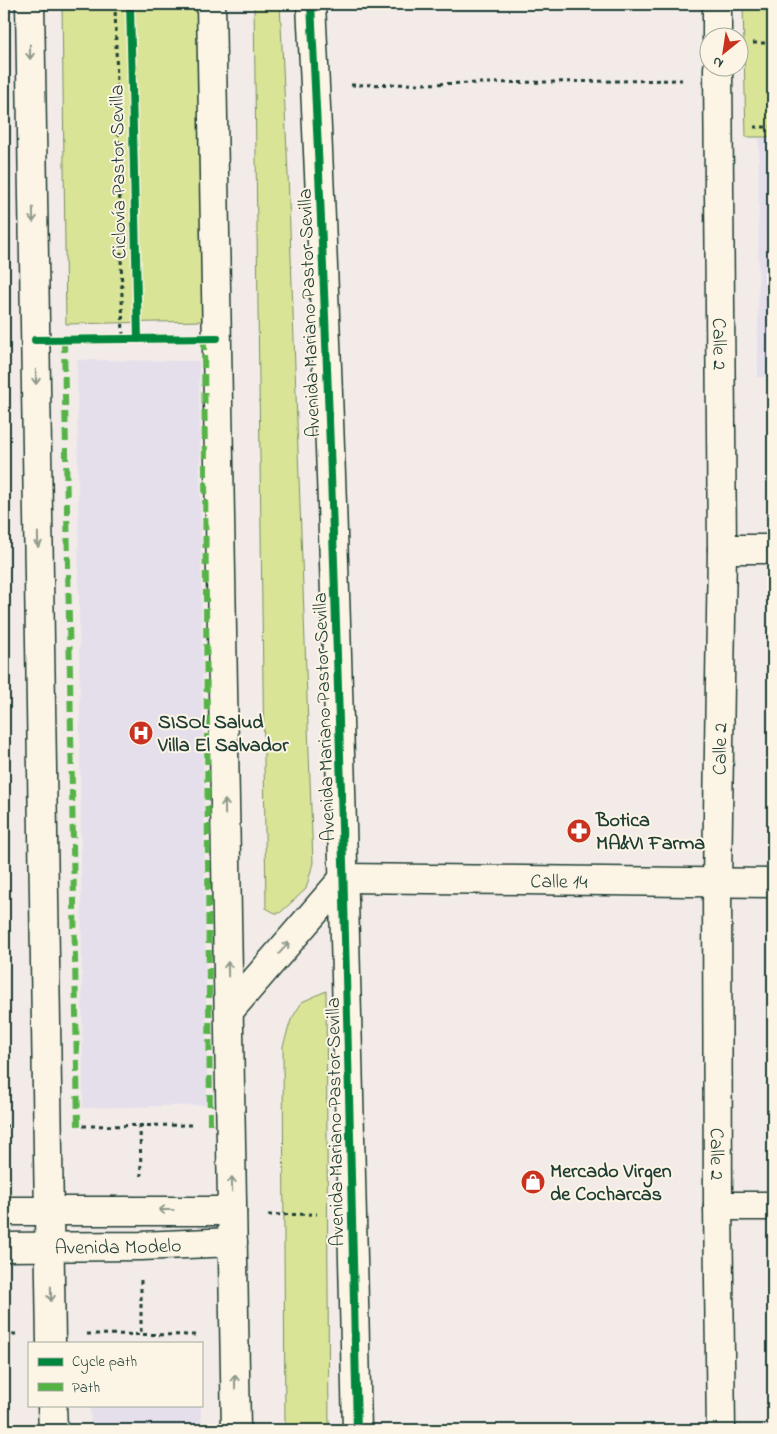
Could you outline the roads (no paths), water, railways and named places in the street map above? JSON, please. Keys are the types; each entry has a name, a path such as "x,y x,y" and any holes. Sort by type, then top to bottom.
{"street":[{"path":"30,4 51,1338"},
{"path":"211,4 236,1430"},
{"name":"Avenida Mariano Pastor Sevilla","path":"311,4 324,266 344,878 357,1430"},
{"path":"717,4 717,28"},
{"name":"Calle 2","path":"718,78 722,549 717,882 720,1430"},
{"path":"722,549 773,549"},
{"path":"229,1011 344,878"},
{"name":"Calle 14","path":"344,878 773,883"},
{"path":"718,1206 773,1206"},
{"name":"Avenida Modelo","path":"4,1210 232,1211"},
{"name":"Avenida Modelo","path":"4,1246 141,1246 233,1242"},
{"path":"52,1406 53,1430"}],"place":[{"name":"SISOL Salud Villa El Salvador","path":"141,733"},
{"name":"Botica MA&VI Farma","path":"579,831"},
{"name":"Mercado Virgen de Cocharcas","path":"533,1182"}]}
